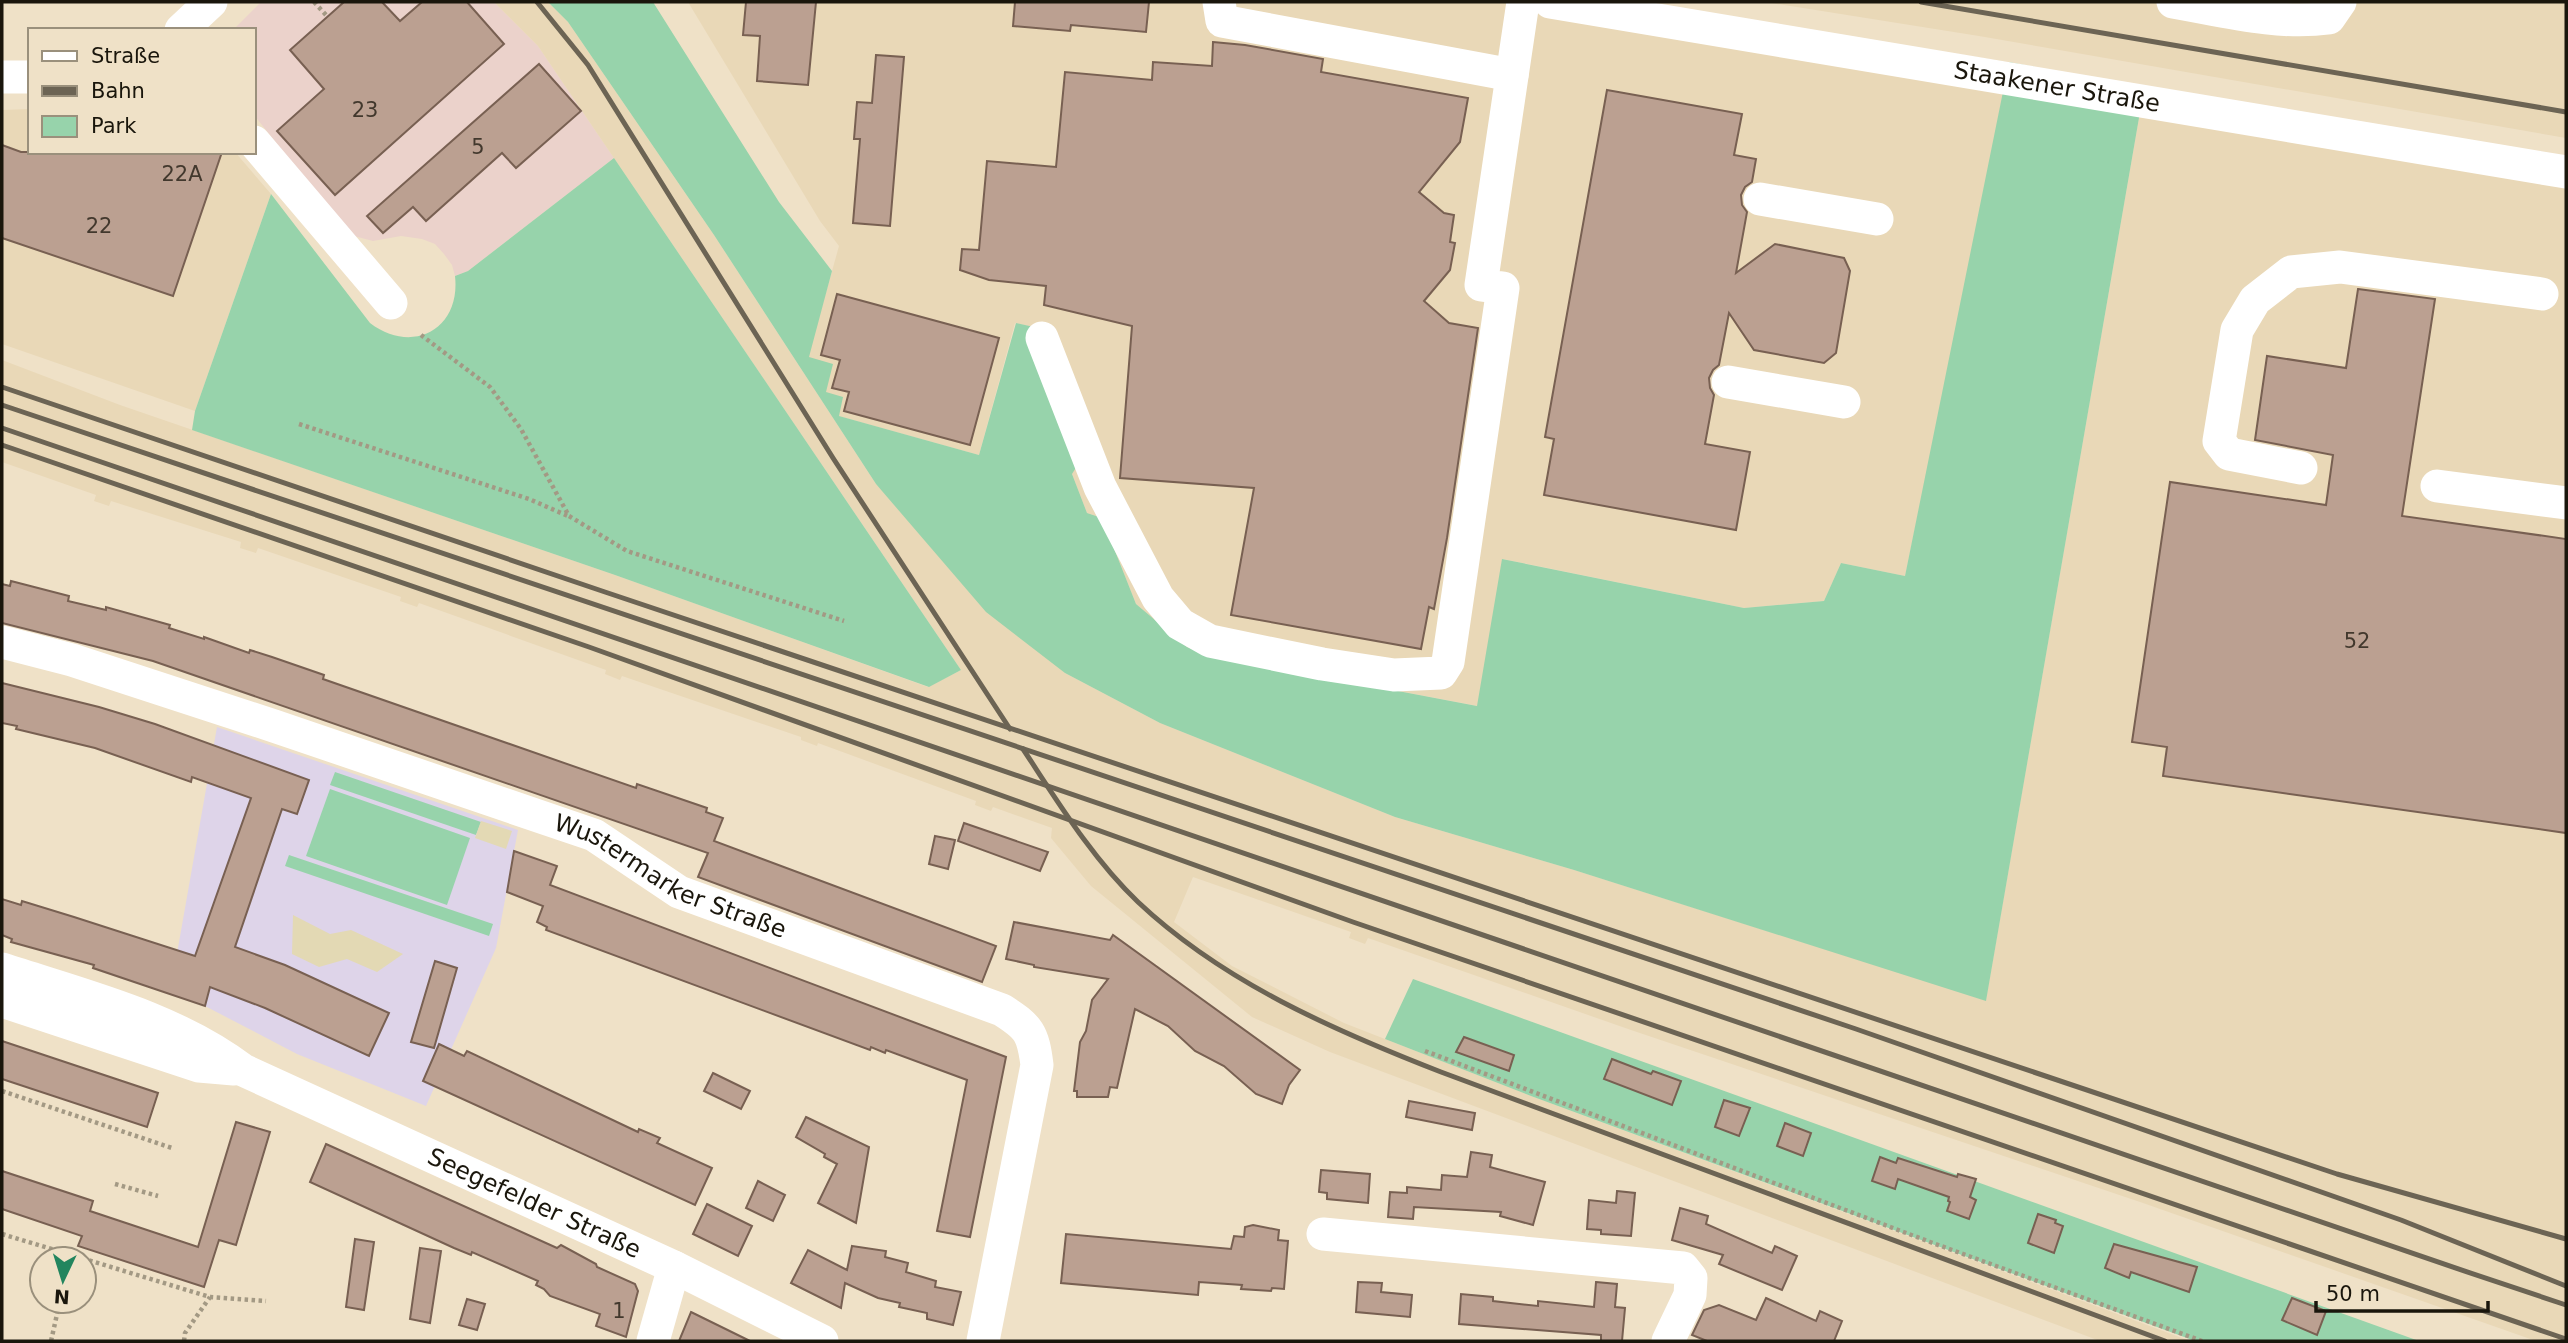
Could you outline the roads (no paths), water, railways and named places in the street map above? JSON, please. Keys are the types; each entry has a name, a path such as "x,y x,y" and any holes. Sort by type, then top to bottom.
{"street":[{"path":"183,28 211,2"},
{"path":"1219,2 1222,21 1512,75"},
{"path":"1042,338 1100,487 1158,598 1180,624 1210,640 1322,664 1394,675 1441,673 1448,662 1503,288 1481,285 1523,2"},
{"name":"Staakener Straße","path":"1550,2 2566,172"},
{"path":"2173,2 2274,20 2310,21 2329,19 2340,2"},
{"path":"2,77 28,76"},
{"path":"256,144 391,303"},
{"path":"1760,198 1877,219"},
{"path":"2301,468 2229,454 2219,441 2236,330 2255,300 2291,272 2340,267 2542,294"},
{"path":"1728,382 1844,402"},
{"path":"2437,486 2566,503"},
{"name":"Wustermarker Straße","path":"2,642 72,660 236,713 594,835 679,892 1002,1010 1025,1025 1034,1041 1037,1065 983,1341"},
{"name":"Seegefelder Straße","path":"2,969 148,1018 215,1049 243,1070 674,1267 822,1341"},
{"name":"Seegefelder Straße","path":"2,1001 199,1066 243,1070"},
{"path":"1323,1234 1683,1268 1691,1278 1690,1295 1668,1341"},
{"path":"653,1341 674,1267"}],"railway":[{"path":"537,2 588,65 833,458 1010,729"},
{"path":"1921,2 2566,112"},
{"path":"2,387 2337,1174 2566,1239"},
{"path":"2,405 1856,1029 2401,1220 2566,1286"},
{"path":"2,428 1924,1088 2566,1305"},
{"path":"2,445 589,647 1353,922 2566,1339"},
{"path":"1023,749 1091,848 1138,902 1171,931 1206,956 1281,1001 1360,1039 1441,1072 2165,1341"}]}
